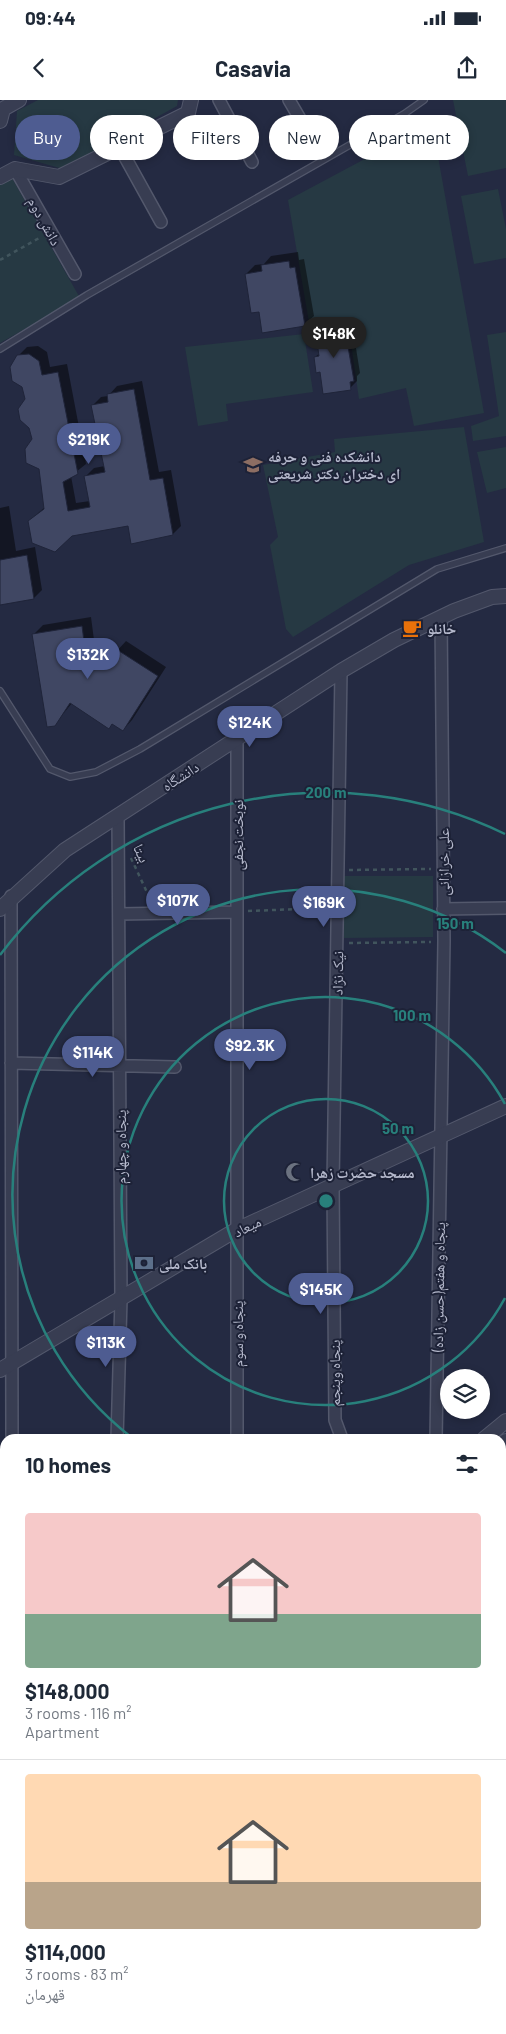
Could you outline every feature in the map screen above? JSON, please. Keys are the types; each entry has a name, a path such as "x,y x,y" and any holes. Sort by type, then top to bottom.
{"street":[{"path":"0,121 3,109 19,100"},
{"path":"163,126 188,114 191,100"},
{"path":"219,100 252,162"},
{"path":"290,100 298,115"},
{"path":"0,177 15,168 59,177 95,160"},
{"path":"127,160 161,222"},
{"name":"دانش دوم","path":"15,168 75,274"},
{"name":"دانشگاه","path":"0,909 11,896 65,850 341,671 441,617 492,597 506,596"},
{"name":"علی خرازانی","path":"439,1136 444,941 441,617"},
{"name":"نیک نژاد","path":"333,1185 341,671"},
{"name":"نوبخت نجفی","path":"236,1230 237,740"},
{"name":"پنجاه و چهارم","path":"117,1434 121,1298 118,815"},
{"path":"11,896 12,1063 6,1367 12,1434"},
{"path":"443,909 506,908"},
{"path":"119,914 237,912"},
{"path":"12,1063 175,1067"},
{"name":"میعاد","path":"6,1367 236,1230 506,1106"},
{"name":"(حسن زاده)پنجاه و هفتم","path":"436,1434 439,1136"},
{"name":"پنجاه وپنجم","path":"333,1185 335,1420 340,1434"},
{"name":"پنجاه و سوم","path":"236,1230 237,1434"},
{"path":"490,1434 506,1421"}],"lane":[{"path":"0,349 87,294 404,114 424,100"},
{"path":"0,691 50,768 70,777 96,772 140,749 437,569 506,548"}],"path":[{"path":"0,260 44,235"},
{"name":"بیتا","path":"130,854 157,913"},
{"path":"338,870 443,868"},
{"path":"237,912 337,908"},
{"path":"338,943 444,941"}],"shaded area":[{"path":"38,100 178,100 177,106 161,115 90,115 90,154 80,160 80,115 17,115 17,111"},
{"path":"453,100 506,100 506,168 468,176 465,160 469,160 469,115 456,115"},
{"path":"32,160 79,160 63,169"},
{"path":"363,160 439,160 484,413 414,426 406,388 359,399 348,322 310,328 288,200"},
{"path":"12,178 80,298 0,343 0,185"},
{"path":"498,189 506,229 506,258 474,264 461,196"},
{"path":"506,332 506,436 473,441 471,426 499,416 487,335"},
{"path":"304,334 313,392 226,404 228,421 198,426 185,347"},
{"path":"464,427 484,542 409,565 293,637 286,629 270,545 278,537 263,465 335,452 334,439"},
{"path":"506,447 506,488 487,493 477,452"},
{"path":"343,876 433,876 433,937 344,938"}],"building":[{"path":"289,261 290,268 295,267 305,326 262,333 259,312 251,313 245,274 262,271 261,265"},
{"path":"344,324 354,381 350,382 351,390 323,394 320,372 316,373 314,357 319,356 315,328"},
{"path":"29,354 39,361 42,375 58,372 78,474 63,482 68,511 90,507 84,476 105,472 91,405 108,402 107,394 134,389 150,480 163,478 173,535 131,544 128,526 72,536 55,552 32,543 28,521 44,509 39,469 26,463 25,449 32,439 29,428 20,420 18,409 25,399 22,387 12,381 10,367 17,355"},
{"path":"27,555 34,599 0,605 0,560"},
{"path":"82,626 85,649 107,663 116,649 158,676 123,731 112,724 109,729 70,703 55,726 47,727 32,634"}],"place":[{"name":"دانشکده فنی و حرفه ای دختران دکتر شریعتی","path":"253,465"},
{"name":"خانلو","path":"412,628"},
{"name":"مسجد حضرت زهرا","path":"295,1172"},
{"name":"بانک ملی","path":"144,1263"}]}
